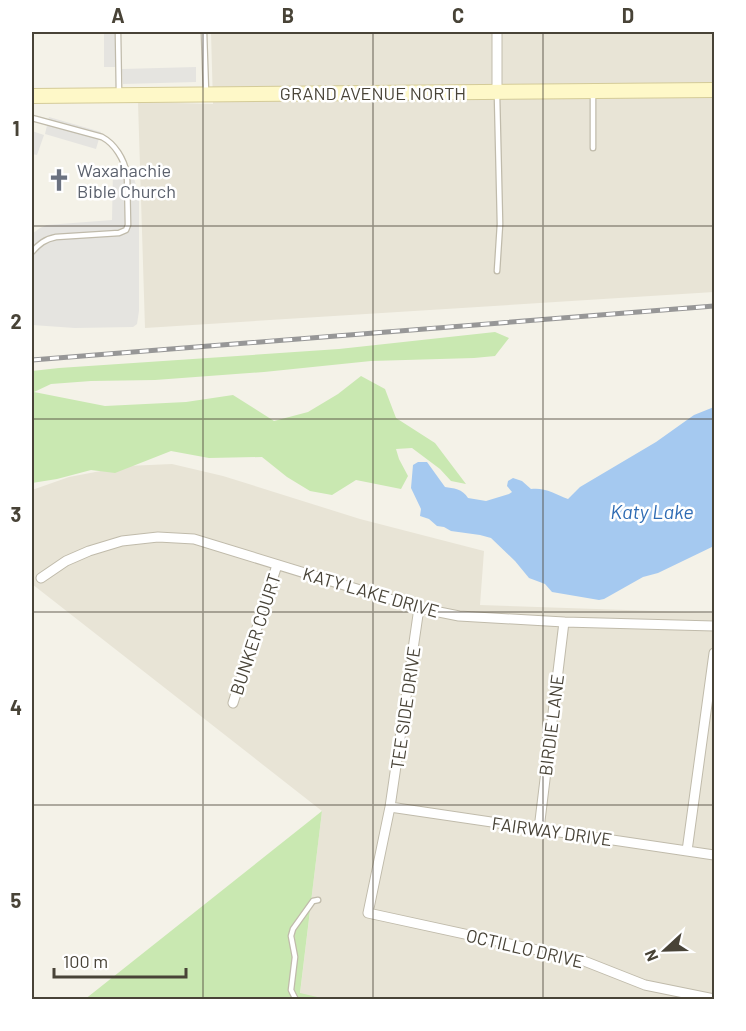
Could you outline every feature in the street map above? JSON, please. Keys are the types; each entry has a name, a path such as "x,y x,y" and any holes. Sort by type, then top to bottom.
{"main road":[{"name":"GRAND AVENUE NORTH","path":"32,96 714,90"}],"street":[{"path":"497,32 497,92"},
{"name":"KATY LAKE DRIVE","path":"41,578 66,561 122,541 158,537 194,539 419,608 459,616 564,622 714,626"},
{"name":"BUNKER COURT","path":"233,703 277,565"},
{"name":"TEE SIDE DRIVE","path":"368,912 390,807 419,608"},
{"name":"BIRDIE LANE","path":"539,829 564,622"},
{"path":"687,851 714,653"},
{"name":"FAIRWAY DRIVE","path":"390,807 714,855"},
{"name":"OCTILLO DRIVE","path":"368,912 579,959 645,985 714,999"}],"lane":[{"path":"118,32 119,96"},
{"path":"204,32 207,94"},
{"path":"497,92 500,224 497,271"},
{"path":"593,92 593,148"},
{"path":"32,117 107,139 120,155 127,174 128,225 126,230 119,233 48,239 41,242 32,252"},
{"path":"296,999 291,990 295,957 291,936 293,928 305,911 313,901 318,900"}],"shaded area":[{"path":"104,32 121,32 121,67 104,67"},
{"path":"211,32 714,32 714,292 145,328 138,102 213,104"},
{"path":"196,67 196,82 123,84 122,69"},
{"path":"49,117 101,132 96,149 45,134"},
{"path":"32,131 44,135 37,155 32,154"},
{"path":"113,169 132,169 139,199 137,324 133,327 75,328 32,325 32,234 47,225 112,220"},
{"path":"172,464 223,476 360,519 484,551 480,605 714,613 714,999 326,1000 300,994 322,811 32,584 32,490 69,477 127,466"}],"green space":[{"path":"495,332 509,338 495,356 371,361 155,380 51,384 34,392 105,406 186,402 233,395 274,421 308,412 338,394 361,376 385,389 396,418 435,443 466,484 451,481 440,469 412,448 396,449 408,476 401,489 356,480 332,495 310,491 287,477 262,457 209,458 171,451 115,473 91,470 32,483 32,371 339,349"},
{"path":"322,811 300,993 326,999 84,1000"}],"water":[{"name":"Katy Lake","path":"714,407 714,546 658,573 643,577 604,599 552,592 545,584 529,578 491,538 451,531 437,526 429,519 420,516 421,509 411,488 413,465 418,462 427,462 445,487 461,491 468,498 486,501 509,494 512,492 507,486 508,481 513,478 522,481 531,489 545,490 568,499 580,487 656,442 694,415"}],"railway":[{"path":"32,360 714,306"}],"place":[{"name":"Waxahachie Bible Church","path":"59,180"}]}
